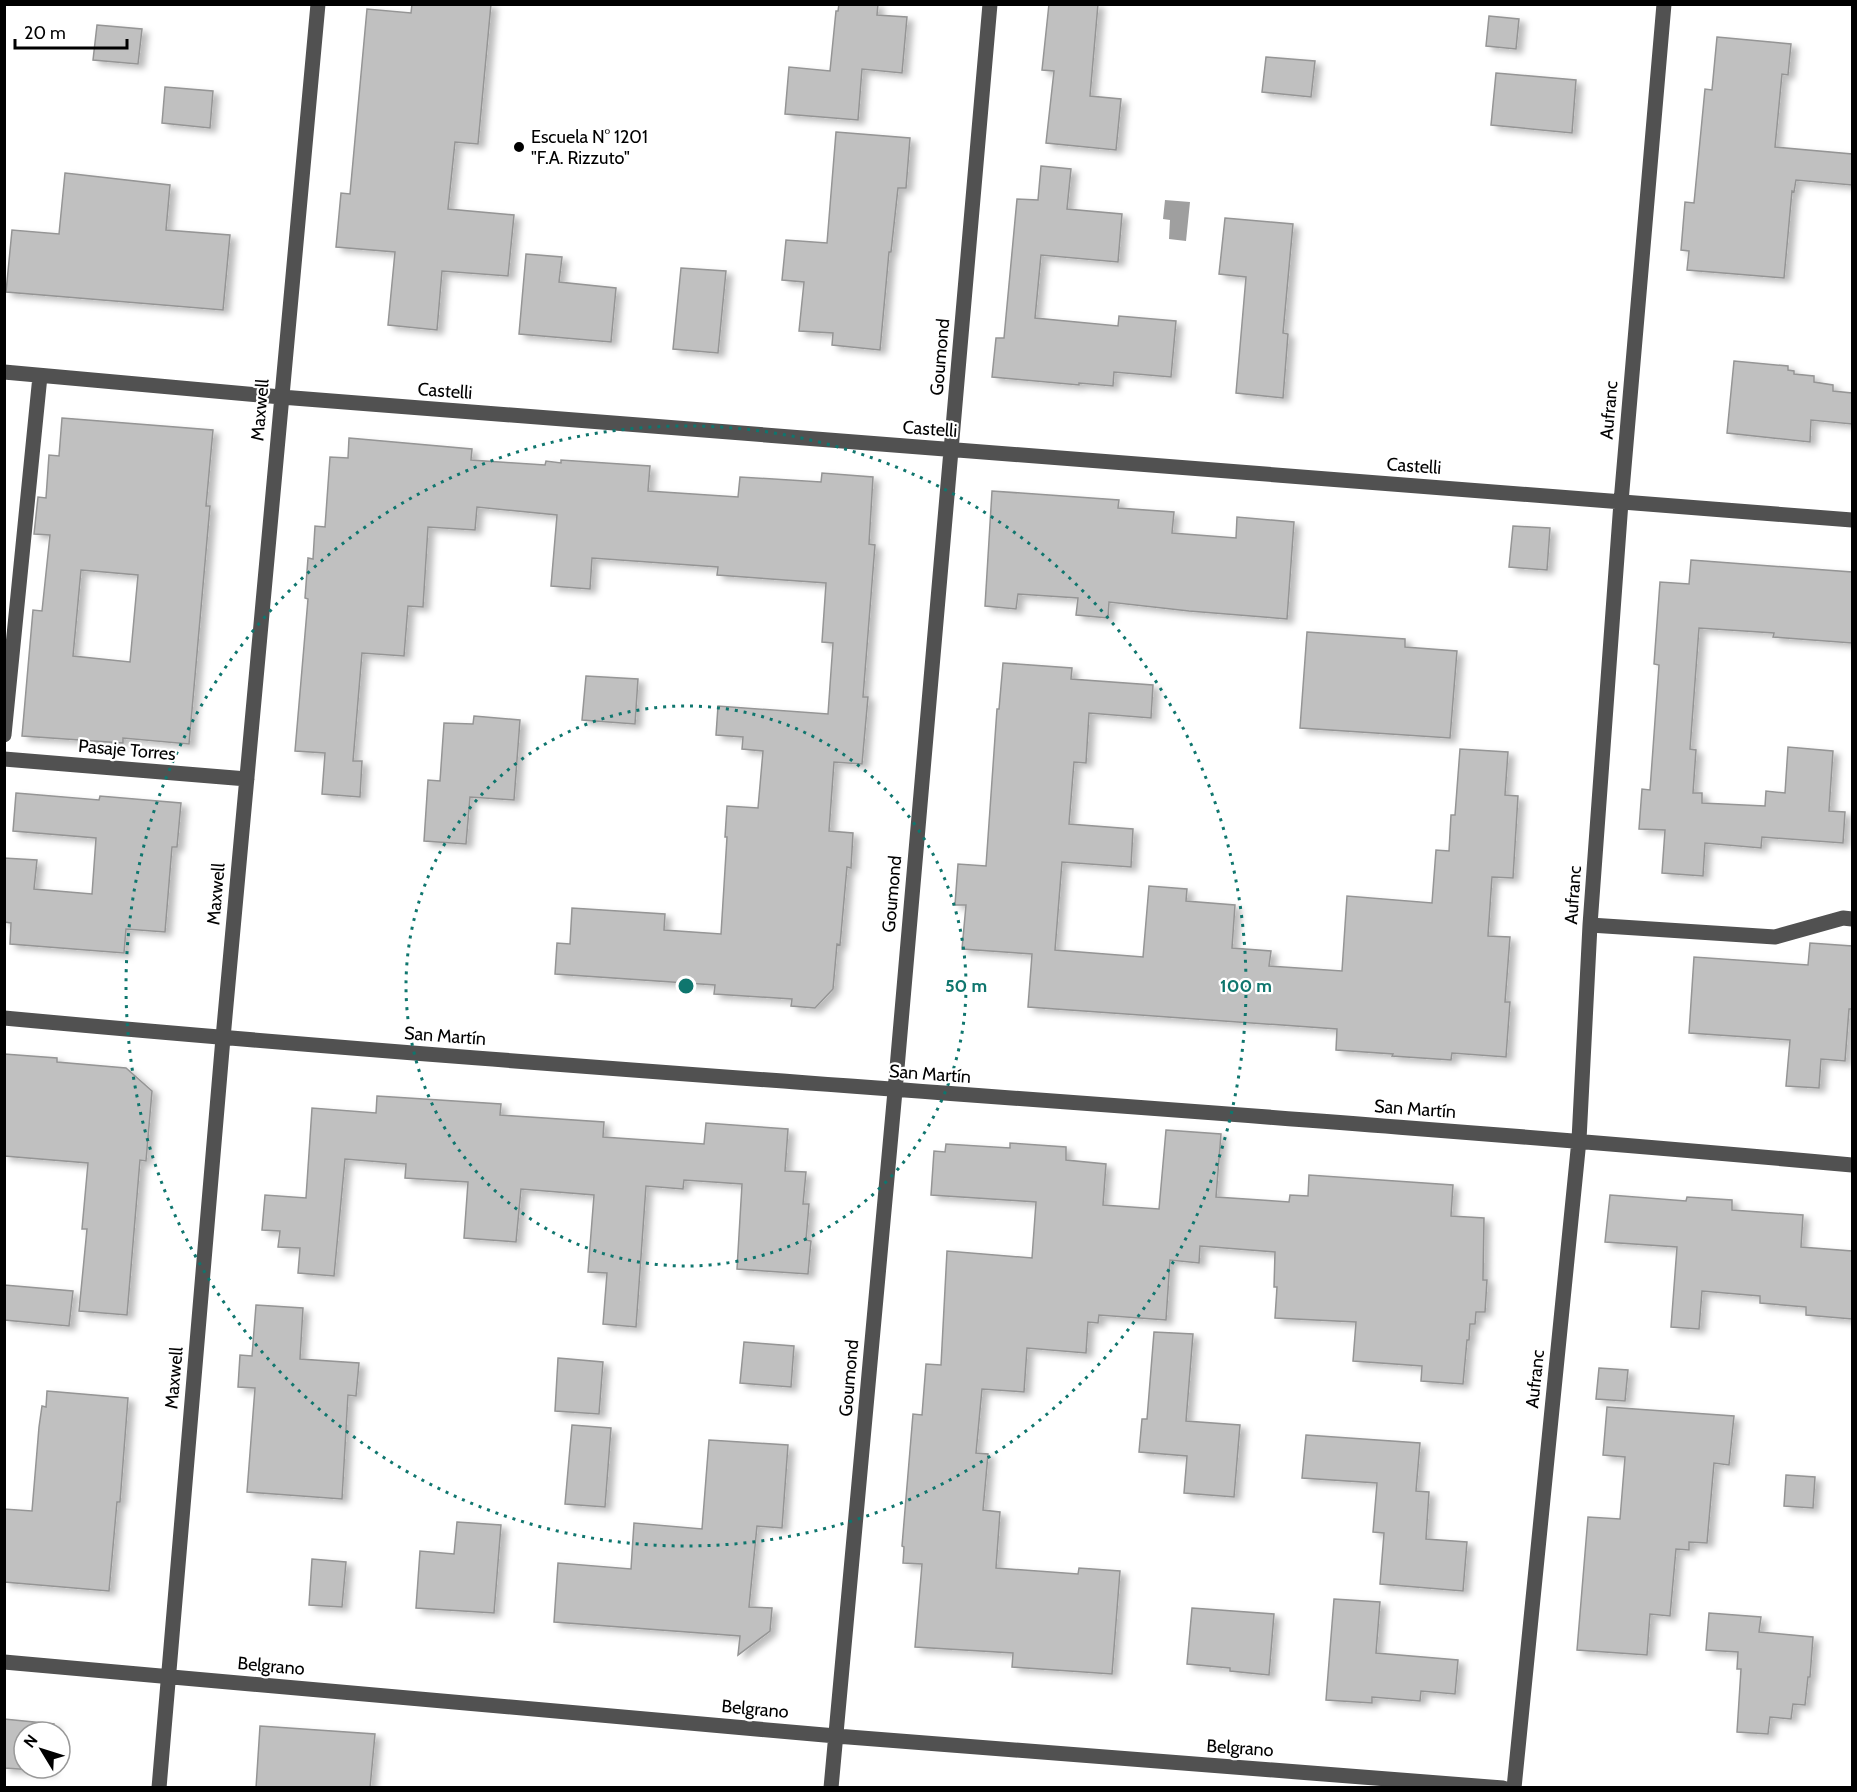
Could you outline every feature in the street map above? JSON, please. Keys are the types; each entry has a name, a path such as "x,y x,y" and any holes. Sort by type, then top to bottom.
{"street":[{"name":"Maxwell","path":"159,1788 223,1038 318,4"},
{"name":"Goumond","path":"831,1788 895,1091 990,4"},
{"name":"Aufranc","path":"1514,1788 1579,1140 1590,925 1621,502 1664,4"},
{"name":"Castelli","path":"4,372 281,397 1852,520"},
{"path":"4,735 11,596 40,376"},
{"name":"Pasaje Torres","path":"4,759 247,779"},
{"path":"1590,925 1775,937 1843,918 1852,919"},
{"name":"San Martín","path":"4,1018 223,1038 895,1091 1579,1140 1852,1165"},
{"name":"Belgrano","path":"4,1662 836,1736 1503,1788"}],"shaded area":[{"path":"1165,200 1190,202 1186,241 1169,239 1170,220 1163,219"}],"building":[{"path":"412,4 491,4 478,144 455,142 448,209 514,215 508,276 442,271 437,330 388,325 395,252 336,247 341,193 350,194 367,9 411,13"},
{"path":"839,4 878,4 877,15 907,17 902,73 862,69 858,120 785,114 789,67 830,71 836,11 838,11"},
{"path":"1049,4 1098,4 1090,96 1121,99 1116,150 1046,143 1054,71 1042,70"},
{"path":"1489,16 1519,19 1516,49 1486,46"},
{"path":"97,25 142,29 138,64 93,60"},
{"path":"1717,37 1791,44 1788,75 1782,74 1775,147 1852,154 1852,185 1796,180 1794,192 1792,191 1784,278 1687,270 1689,251 1681,250 1685,202 1694,203 1705,89 1712,90"},
{"path":"1266,57 1315,61 1311,97 1262,92"},
{"path":"1496,73 1576,80 1572,133 1491,125"},
{"path":"165,87 213,91 210,128 162,123"},
{"path":"836,132 910,138 906,188 898,188 891,252 889,252 880,350 832,345 833,333 799,331 804,282 782,280 786,240 827,243"},
{"path":"1041,166 1071,169 1067,209 1122,214 1118,262 1041,255 1035,318 1118,326 1119,316 1176,321 1171,377 1114,372 1113,386 992,377 996,338 1004,338 1017,199 1038,200"},
{"path":"65,173 170,185 166,230 230,235 223,310 6,292 12,230 59,234"},
{"path":"1225,218 1293,224 1283,333 1288,334 1283,398 1236,393 1246,277 1219,274"},
{"path":"526,254 562,257 559,282 616,288 611,342 519,334"},
{"path":"681,268 726,271 718,353 673,349"},
{"path":"1734,361 1788,366 1788,370 1794,371 1794,374 1814,376 1814,382 1833,385 1833,391 1852,393 1852,424 1811,420 1810,442 1727,433"},
{"path":"62,418 213,430 206,506 210,506 189,744 123,738 123,743 22,736 33,610 42,611 50,535 34,534 38,497 46,498 49,455 59,456","holes":["81,570 138,575 130,662 73,656"]},
{"path":"349,438 472,449 471,460 545,465 546,461 561,463 561,460 650,466 648,491 738,497 740,477 821,482 822,473 873,477 869,544 875,545 863,697 868,697 862,764 834,762 829,831 853,833 851,868 847,867 840,945 837,944 833,989 815,1008 791,1006 792,999 714,994 715,985 555,974 557,943 570,944 572,908 665,914 664,930 721,934 727,806 758,808 763,751 742,749 743,737 716,735 718,706 828,714 833,643 822,642 826,583 717,575 718,567 592,558 590,589 551,586 557,515 477,507 475,530 428,527 423,607 408,606 404,656 362,653 353,761 362,761 360,797 322,794 325,753 295,751 308,599 305,598 308,558 313,559 315,526 325,527 330,457 348,458"},
{"path":"992,491 1119,500 1118,508 1174,512 1172,533 1236,538 1237,517 1294,522 1287,619 1109,602 1108,618 1076,615 1078,598 1018,594 1016,609 985,606"},
{"path":"1513,526 1550,528 1547,570 1509,567"},
{"path":"1691,560 1852,572 1852,643 1773,637 1774,633 1699,628 1690,749 1696,750 1693,793 1702,793 1702,803 1765,806 1766,791 1785,793 1788,747 1833,751 1829,811 1845,812 1843,843 1762,837 1761,848 1705,843 1703,876 1662,873 1665,830 1639,829 1642,789 1650,790 1659,665 1654,664 1660,582 1689,584"},
{"path":"1307,632 1405,639 1405,647 1457,651 1450,738 1300,728"},
{"path":"1003,663 1072,668 1071,679 1153,685 1151,718 1089,713 1086,763 1074,762 1069,824 1133,829 1131,867 1062,862 1055,950 1143,957 1149,886 1187,889 1186,901 1235,905 1232,948 1271,951 1269,966 1342,971 1347,896 1432,903 1436,850 1449,851 1451,815 1455,815 1460,749 1508,752 1505,795 1518,796 1513,878 1492,877 1488,936 1510,937 1505,1002 1510,1002 1506,1057 1452,1053 1451,1060 1392,1056 1393,1054 1336,1050 1337,1029 1028,1007 1032,954 962,949 966,905 955,905 958,864 986,866 997,709 999,709"},
{"path":"586,676 638,679 635,724 582,720"},
{"path":"474,716 520,720 514,800 470,797 466,844 424,841 428,780 440,781 444,723 473,724"},
{"path":"16,793 99,800 100,796 181,803 177,847 172,847 165,932 126,929 124,953 10,944 11,923 4,922 4,858 37,860 34,889 92,894 96,838 13,831"},
{"path":"1810,943 1852,946 1852,1009 1849,1009 1845,1061 1821,1059 1819,1088 1786,1086 1790,1040 1689,1033 1694,957 1808,965"},
{"path":"4,1054 57,1058 57,1062 126,1068 152,1091 146,1161 140,1160 127,1315 79,1311 87,1229 82,1229 88,1163 4,1156"},
{"path":"377,1096 501,1104 500,1115 604,1122 603,1137 704,1144 706,1123 788,1129 785,1171 806,1172 803,1204 809,1204 806,1240 811,1241 808,1274 737,1269 742,1184 684,1180 683,1189 646,1186 636,1327 603,1324 607,1273 588,1272 594,1195 521,1189 516,1242 464,1238 468,1182 405,1178 406,1164 345,1159 334,1276 298,1273 300,1248 278,1247 280,1231 262,1230 265,1195 306,1198 312,1108 376,1113"},
{"path":"1166,1130 1221,1134 1216,1197 1289,1202 1290,1195 1308,1196 1309,1175 1453,1185 1451,1216 1484,1218 1483,1280 1487,1280 1485,1312 1476,1312 1475,1324 1470,1324 1463,1384 1421,1381 1422,1366 1353,1361 1356,1322 1275,1318 1277,1287 1274,1287 1275,1252 1200,1246 1199,1263 1170,1260 1166,1320 1099,1315 1098,1323 1088,1322 1086,1353 1027,1348 1024,1392 982,1389 976,1453 988,1454 983,1510 1000,1512 996,1568 1078,1574 1079,1568 1120,1571 1112,1674 1012,1667 1013,1653 915,1647 922,1564 903,1563 904,1547 902,1546 913,1414 922,1415 926,1364 941,1365 947,1251 1032,1258 1036,1202 931,1195 934,1151 945,1152 946,1144 1010,1148 1010,1143 1066,1147 1066,1160 1106,1164 1103,1205 1159,1209"},
{"path":"1610,1195 1686,1201 1687,1197 1732,1200 1732,1210 1803,1215 1801,1247 1852,1251 1852,1319 1806,1315 1806,1307 1760,1303 1760,1296 1702,1291 1699,1329 1671,1327 1677,1247 1605,1242"},
{"path":"4,1285 73,1291 69,1326 4,1320"},
{"path":"256,1305 303,1308 300,1359 359,1363 356,1396 348,1395 342,1499 247,1492 255,1388 238,1387 240,1355 252,1356"},
{"path":"1154,1332 1193,1334 1186,1421 1240,1425 1234,1497 1184,1493 1187,1456 1139,1452 1142,1419 1147,1419"},
{"path":"744,1342 794,1346 791,1387 740,1383"},
{"path":"558,1358 603,1362 599,1414 555,1411"},
{"path":"1599,1368 1628,1370 1625,1401 1596,1399"},
{"path":"47,1391 128,1398 120,1502 117,1502 109,1591 4,1582 4,1509 32,1511 39,1427 42,1406 46,1407"},
{"path":"1607,1407 1734,1416 1729,1465 1714,1463 1707,1543 1689,1542 1689,1550 1676,1549 1670,1616 1650,1614 1647,1655 1577,1650 1588,1517 1620,1519 1625,1457 1603,1455"},
{"path":"572,1425 611,1428 605,1507 565,1504"},
{"path":"1306,1435 1420,1443 1416,1491 1429,1492 1426,1539 1467,1542 1463,1591 1380,1584 1384,1533 1373,1532 1377,1483 1302,1478"},
{"path":"709,1440 788,1445 782,1528 757,1526 749,1607 772,1608 770,1631 738,1655 740,1636 554,1622 558,1563 631,1569 634,1523 702,1529"},
{"path":"1786,1475 1815,1477 1813,1508 1784,1506"},
{"path":"457,1522 501,1525 494,1613 416,1608 420,1551 454,1554"},
{"path":"312,1559 346,1562 342,1607 309,1605"},
{"path":"1334,1599 1380,1602 1376,1653 1458,1660 1455,1694 1421,1691 1420,1701 1372,1697 1372,1703 1326,1700"},
{"path":"1192,1608 1274,1614 1269,1675 1187,1664"},
{"path":"1709,1613 1761,1617 1759,1632 1813,1637 1805,1705 1793,1704 1791,1719 1770,1717 1768,1734 1737,1732 1741,1669 1737,1669 1738,1652 1706,1650"},
{"path":"4,1719 14,1720 12,1720 12,1769 4,1768"},
{"path":"260,1726 375,1734 370,1788 256,1788"}],"place":[{"name":"Escuela N° 1201 \"F.A. Rizzuto\"","path":"519,147"}]}
